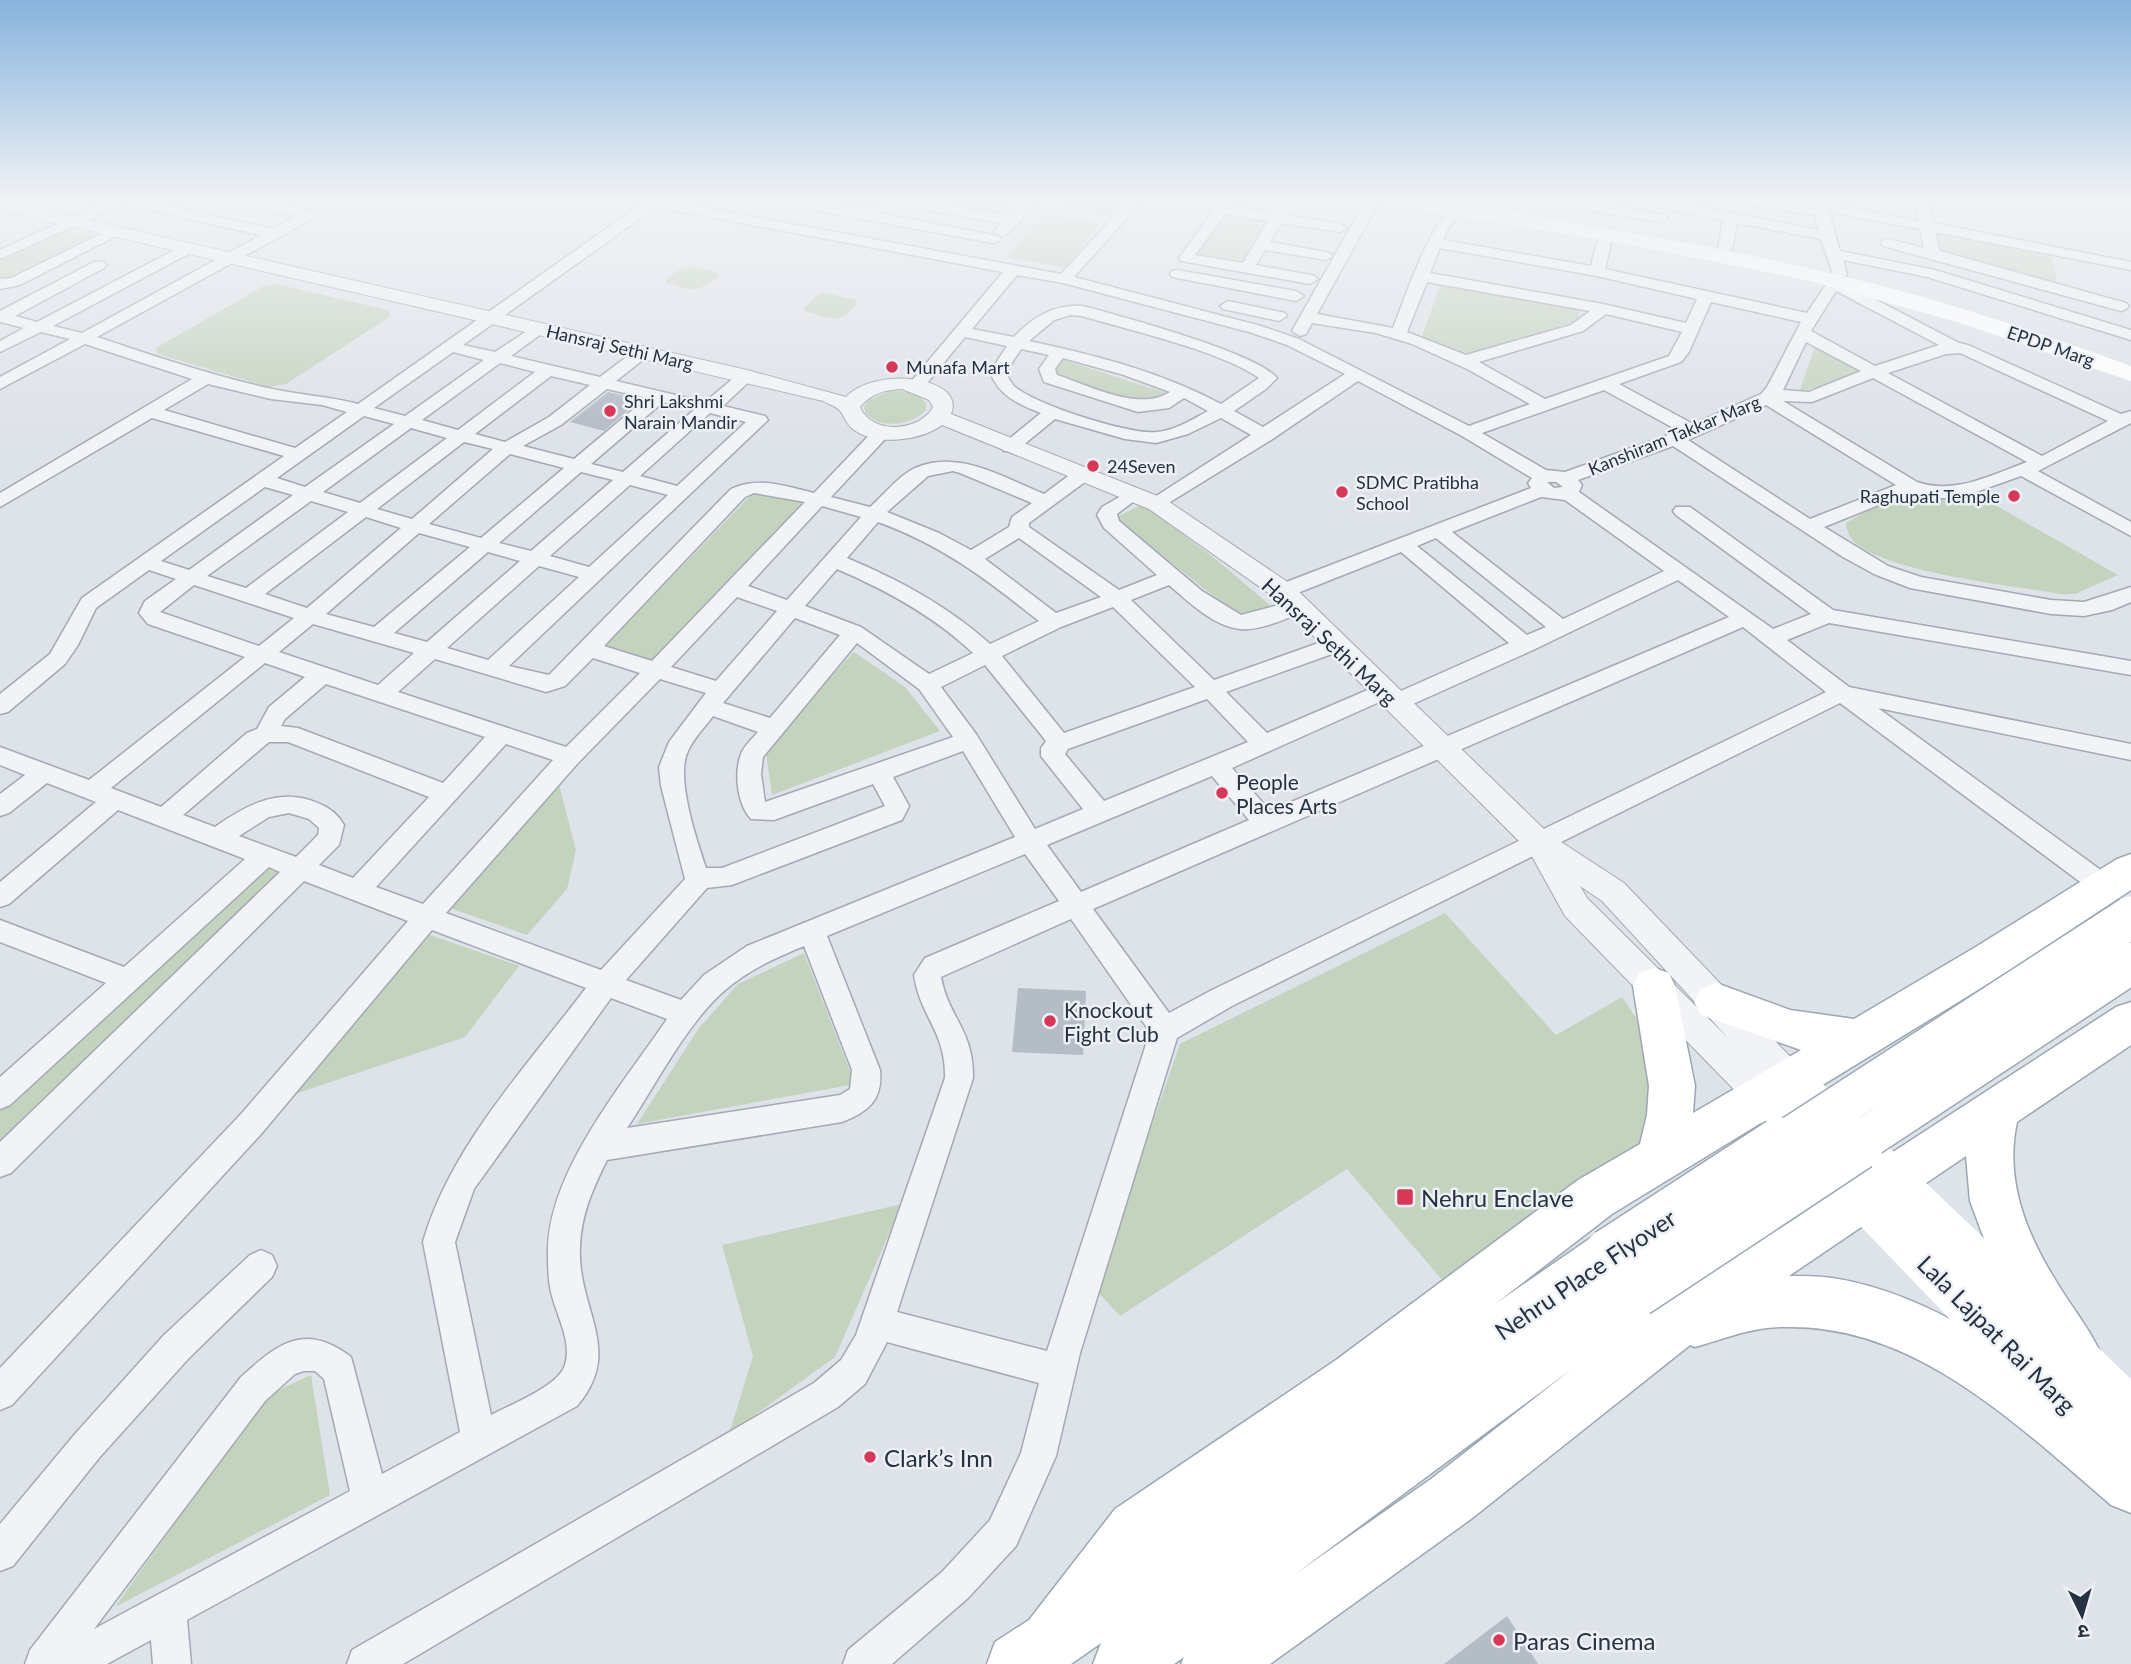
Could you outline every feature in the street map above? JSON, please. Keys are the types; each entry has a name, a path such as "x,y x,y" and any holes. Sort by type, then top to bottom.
{"main road":[{"name":"EPDP Marg","path":"1850,278 2031,337 2131,374"},
{"name":"EPDP Marg","path":"1852,278 2040,331 2131,365"},
{"path":"1033,1654 1135,1528 1355,1379 1595,1197 1989,961 2122,891"},
{"name":"Nehru Place Flyover","path":"1123,1664 1195,1577 1609,1255 2122,891"},
{"path":"1989,961 1975,974 1976,995 1990,1018 2002,1029 2047,1052 2076,1054 2088,1051"},
{"name":"Nehru Place Flyover","path":"1033,1654 1195,1577 1635,1291 2131,963"},
{"path":"1654,986 1672,1086 1670,1115 1660,1157"},
{"path":"1716,1002 1790,1029 1858,1039"},
{"path":"1211,1664 1223,1661 1451,1499 1631,1356 1684,1318 2131,1021"},
{"path":"1776,1088 1877,1188"},
{"path":"1998,1107 1989,1146 1992,1181 2008,1245 2037,1301 2078,1361"},
{"name":"Lala Lajpat Rai Marg","path":"1877,1188 2078,1361 2131,1413"},
{"name":"Lala Lajpat Rai Marg","path":"1877,1188 2131,1471"},
{"path":"1595,1197 1607,1191 1621,1189 1653,1194 1668,1202 1694,1226 1707,1249 1712,1272 1704,1299 1684,1318"},
{"path":"1684,1318 1781,1301 1823,1301 1906,1323 1987,1371 2131,1485"}],"street":[{"path":"0,284 24,278"},
{"path":"1,317 75,278"},
{"path":"0,347 132,278"},
{"path":"0,384 192,278"},
{"name":"Hansraj Sethi Marg","path":"314,278 830,397 855,400 851,416 858,424 882,432"},
{"path":"0,706 61,655 70,642 79,615 89,603 548,278"},
{"path":"917,384 1006,278"},
{"path":"1055,278 1171,301 1279,316"},
{"path":"1171,301 1168,289 1175,278"},
{"path":"1197,278 1296,296"},
{"path":"1302,278 1310,279"},
{"path":"1293,342 1327,278"},
{"path":"1398,334 1420,278"},
{"path":"1430,278 1603,309 1690,329"},
{"path":"1624,278 1706,295 1807,326 1874,372 2042,464"},
{"name":"Kanshiram Takkar Marg","path":"1567,486 1769,395 1833,278"},
{"path":"1843,278 1954,347 1971,351 2127,419"},
{"path":"1944,278 2131,335"},
{"path":"2019,278 2121,306"},
{"path":"1468,432 1675,359 1681,352 1706,295"},
{"path":"1171,301 1293,342 1468,432 1558,495 1567,486 1842,693 2122,891"},
{"path":"1465,361 1577,328 1603,309"},
{"path":"1059,311 1083,311 1224,356 1268,375 1267,381 1220,411 1171,435 1144,439 1022,399 1002,383 998,372 1019,344 1050,315 1059,311"},
{"path":"1,317 83,338 206,378 271,394 314,398 680,492"},
{"path":"1308,318 1398,334 1465,361 1543,405"},
{"path":"539,328 152,606 151,616 570,757"},
{"path":"960,331 1117,368 1183,391 1265,436"},
{"path":"452,347 756,417 759,423 680,492 493,668"},
{"path":"1769,395 1805,399 1874,372 1954,347"},
{"path":"0,897 105,793 262,654 506,448 555,421 643,352"},
{"path":"1058,353 1047,369 1050,378 1138,407 1163,404 1183,391"},
{"path":"251,595 548,370"},
{"path":"1157,504 1357,374"},
{"path":"382,694 707,407 716,404 747,376"},
{"path":"0,501 206,378"},
{"path":"0,1393 252,1123 426,918 570,757 655,671 816,499 882,432 909,431 931,422 939,416 942,408 942,400 937,393 917,384 886,384 855,400"},
{"path":"1606,384 1684,435 1809,526 1881,570 1956,592 2051,607 2084,609 2105,605 2131,594"},
{"path":"378,635 661,395"},
{"path":"1769,395 1910,486 1926,492 1952,493 2042,464 2127,419"},
{"path":"1010,447 1054,411"},
{"path":"150,412 298,454"},
{"name":"Hansraj Sethi Marg","path":"939,416 1010,447 1157,504 1291,599 1538,842 1613,892 1716,1002 1776,1088"},
{"path":"879,772 897,806 893,813 723,878 701,878 694,873 673,786 671,767 677,748 714,698 868,520 911,479 936,467 953,466 966,469 1046,502"},
{"path":"2023,470 2131,530"},
{"path":"1019,529 1019,521 1082,475"},
{"path":"262,480 415,526 592,574"},
{"path":"1133,495 1110,511 1108,519 1172,577 1228,618 1239,622 1403,544 1438,531 1542,483"},
{"path":"1809,526 1910,486"},
{"path":"156,566 310,616 553,684 738,493 751,487 763,487 816,499 868,520 933,538 971,559 1046,626"},
{"path":"1683,511 1827,616 2131,668"},
{"path":"868,520 969,575 1046,626"},
{"path":"971,559 1019,529"},
{"path":"1019,529 1115,597 1264,744"},
{"path":"1438,531 1561,628"},
{"path":"1403,544 1525,645"},
{"path":"832,559 900,589 965,635 987,655 1060,743"},
{"path":"68,1664 565,1394 578,1379 583,1363 583,1343 566,1287 564,1247 569,1211 598,1147 687,1014 714,982 756,954 811,930 1264,744 1525,645 1680,571"},
{"path":"927,684 1046,626 1172,577"},
{"path":"734,588 854,632 927,684 968,740 1030,841 1165,1030"},
{"path":"1771,638 1827,616"},
{"path":"366,1664 826,1395 853,1372 870,1343 958,1078 961,1059 958,1042 928,985 927,975 934,966 1745,618"},
{"path":"854,632 759,744 749,764 754,806 761,812 774,811 968,740"},
{"path":"1100,813 1053,756 1053,747 1335,645"},
{"path":"589,649 655,671 773,727"},
{"path":"267,734 271,720 277,713 323,674"},
{"path":"862,1664 955,1585 1003,1533 1038,1456 1059,1371 1165,1030 1222,998 1842,693 2131,752"},
{"path":"165,817 255,739 267,734 290,734 444,793"},
{"path":"356,892 444,793 501,735"},
{"path":"0,756 105,793 356,892 687,1014"},
{"path":"1216,765 1267,824"},
{"path":"0,807 44,773"},
{"path":"0,1163 330,838 332,825 319,813 295,804 281,804 263,808 219,837"},
{"name":"Hansraj Sethi Marg","path":"1538,842 1576,907 1654,986 1776,1088"},
{"path":"0,1096 191,926 265,856"},
{"path":"479,1441 439,1242 445,1220 463,1179 606,983 701,878"},
{"path":"598,1147 842,1108 860,1101 868,1087 866,1070 811,930"},
{"path":"0,931 128,980"},
{"path":"0,1553 87,1446 167,1357 261,1266"},
{"path":"876,1323 1059,1371"},
{"path":"44,1664 253,1389 281,1362 303,1353 324,1355 339,1369 370,1500"},
{"path":"167,1611 172,1664"}],"green space":[{"path":"0,278 18,278 11,281"},
{"path":"666,278 717,278 705,286 694,289 666,283"},
{"path":"2028,278 2056,278 2058,286"},
{"path":"276,284 388,310 391,316 286,384 269,387 158,354 156,348 262,287"},
{"path":"1440,285 1579,308 1579,320 1472,355 1422,337"},
{"path":"819,294 856,300 857,304 844,315 834,318 803,309"},
{"path":"1816,344 1868,373 1799,392"},
{"path":"1061,359 1169,394 1145,403 1133,403 1064,380 1054,369"},
{"path":"892,390 915,393 926,403 926,410 913,419 896,424 880,422 866,414 864,407 868,400"},
{"path":"755,491 802,503 657,662 605,646"},
{"path":"1981,497 2118,575 2075,594 1984,582 1899,564 1858,545 1847,530 1846,523 1886,499"},
{"path":"1143,504 1218,561 1272,607 1236,614 1115,518"},
{"path":"854,652 905,687 940,731 772,795 766,754 787,724"},
{"path":"558,781 576,850 567,889 527,935 450,908"},
{"path":"260,864 286,873 0,1152 0,1111"},
{"path":"1445,913 1556,1035 1622,997 1659,1052 1648,1148 1443,1281 1347,1169 1120,1316 1095,1289 1180,1044"},
{"path":"430,935 519,966 465,1037 289,1096"},
{"path":"804,953 855,1084 637,1124 699,1028 738,984"},
{"path":"902,1204 835,1357 729,1434 753,1356 722,1245"},
{"path":"311,1375 330,1495 115,1607 266,1396"}],"building":[{"name":"Shri Lakshmi Narain Mandir","path":"608,392 641,399 604,431 570,422"},
{"name":"Knockout Fight Club","path":"1018,988 1086,991 1083,1055 1012,1052"},
{"name":"Paras Cinema","path":"1507,1616 1538,1664 1444,1664"}],"place":[{"name":"Munafa Mart","path":"892,367"},
{"name":"Shri Lakshmi Narain Mandir","path":"610,411"},
{"name":"24Seven","path":"1093,466"},
{"name":"SDMC Pratibha School","path":"1342,492"},
{"name":"Raghupati Temple","path":"2014,496"},
{"name":"People Places Arts","path":"1222,793"},
{"name":"Knockout Fight Club","path":"1050,1021"},
{"name":"Nehru Enclave","path":"1405,1197"},
{"name":"Clark’s Inn","path":"870,1457"},
{"name":"Paras Cinema","path":"1499,1640"}]}
